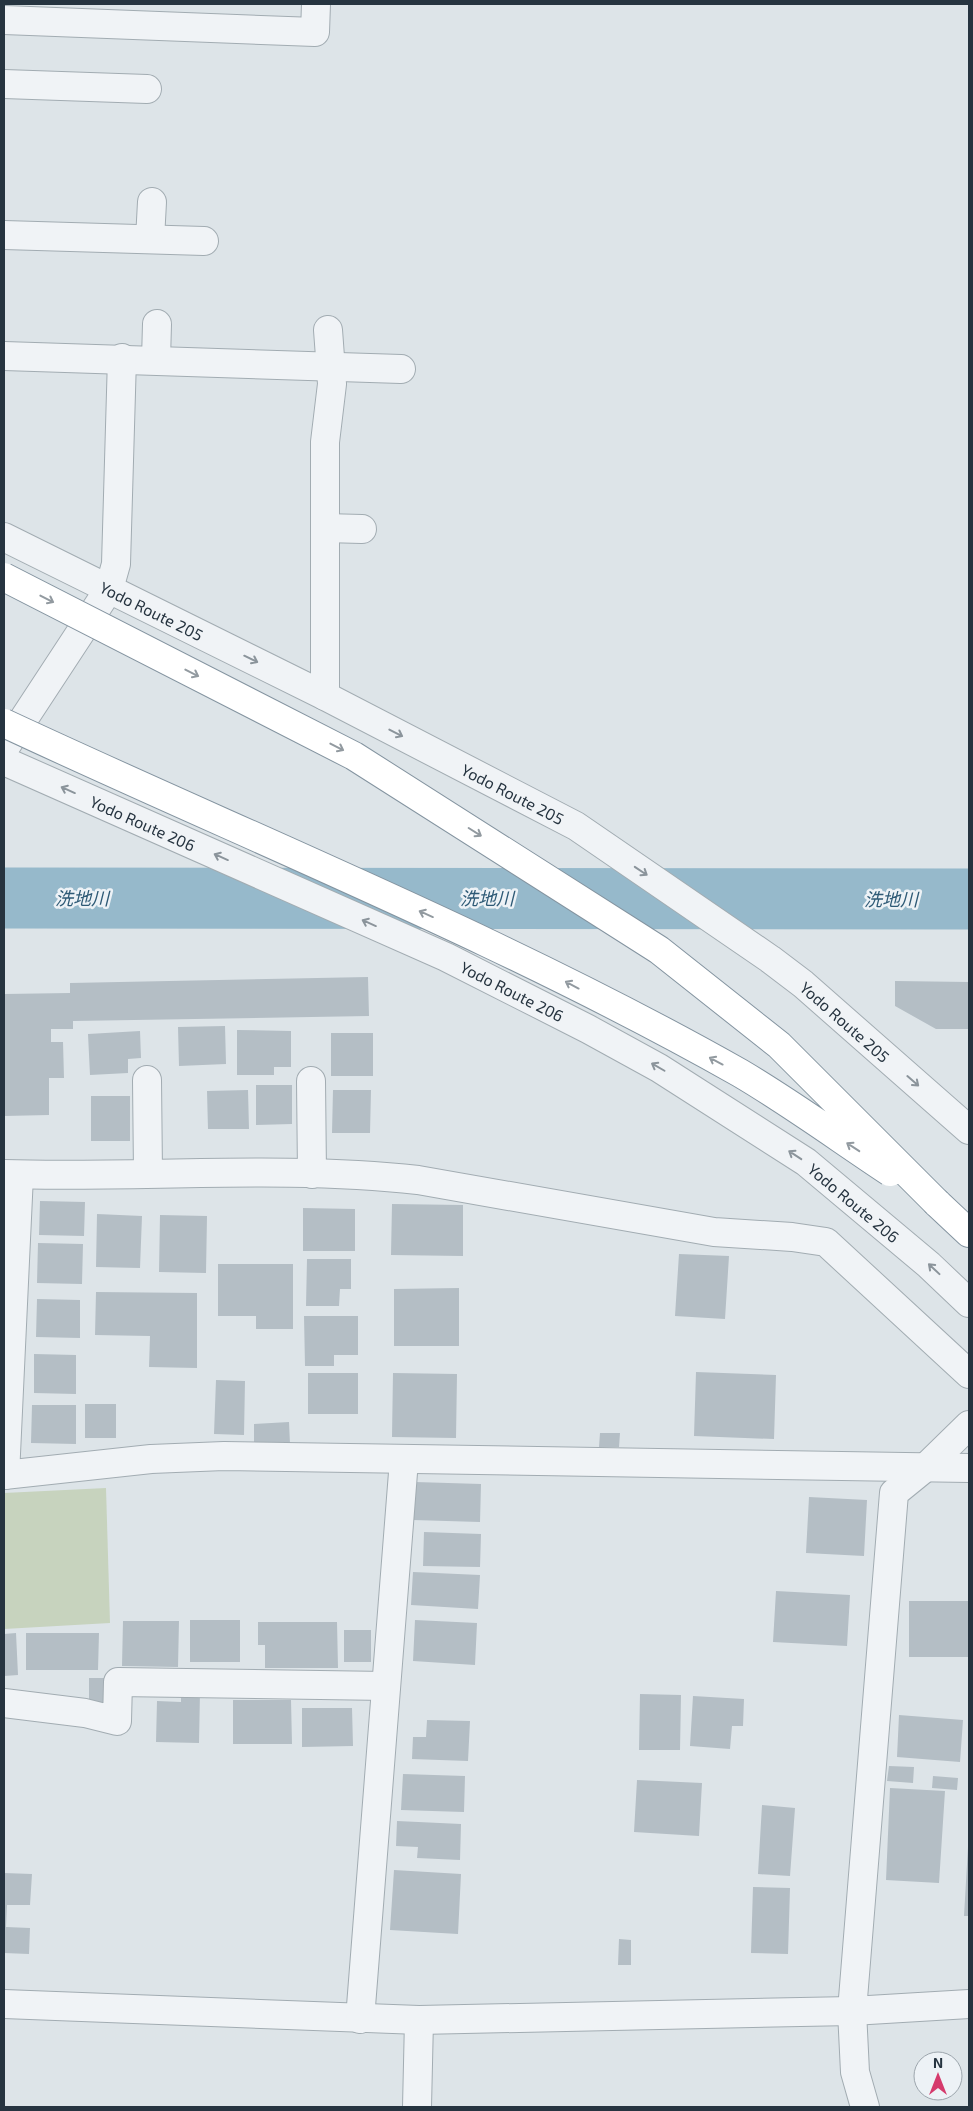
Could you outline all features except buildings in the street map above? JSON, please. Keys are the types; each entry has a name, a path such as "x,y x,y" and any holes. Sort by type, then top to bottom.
{"highway":[{"path":"4,577 354,756 659,950 780,1045 969,1233"},
{"path":"4,723 517,956 741,1074 937,1203"}],"street":[{"path":"4,20 315,32 316,4"},
{"path":"4,84 147,89"},
{"path":"150,239 152,202"},
{"path":"4,235 204,242"},
{"path":"156,359 157,324"},
{"path":"324,696 324,442 332,384 329,366 328,330"},
{"path":"4,356 156,359 401,369"},
{"path":"4,749 109,589 116,564 122,358"},
{"path":"324,528 362,529"},
{"name":"Yodo Route 205","path":"4,537 324,696 576,826 770,959 803,984 969,1130"},
{"name":"Yodo Route 206","path":"4,762 446,957 660,1068 806,1162 929,1265 969,1303"},
{"path":"147,1080 148,1174"},
{"path":"311,1081 312,1174"},
{"path":"969,1374 826,1242 792,1237 714,1232 418,1180 312,1174 11,1174 4,1475 151,1459 224,1456 969,1468"},
{"path":"865,2107 855,2072 852,2011 894,1494 926,1467 969,1425"},
{"path":"360,2019 404,1460"},
{"path":"4,1703 84,1713 117,1721 118,1682 386,1686"},
{"path":"4,2004 419,2020 852,2011 969,2004"},
{"path":"417,2107 419,2020"}],"green space":[{"path":"106,1488 110,1623 4,1629 4,1493"}],"waterway":[{"name":"洗地川","path":"4,898 969,899"}]}
